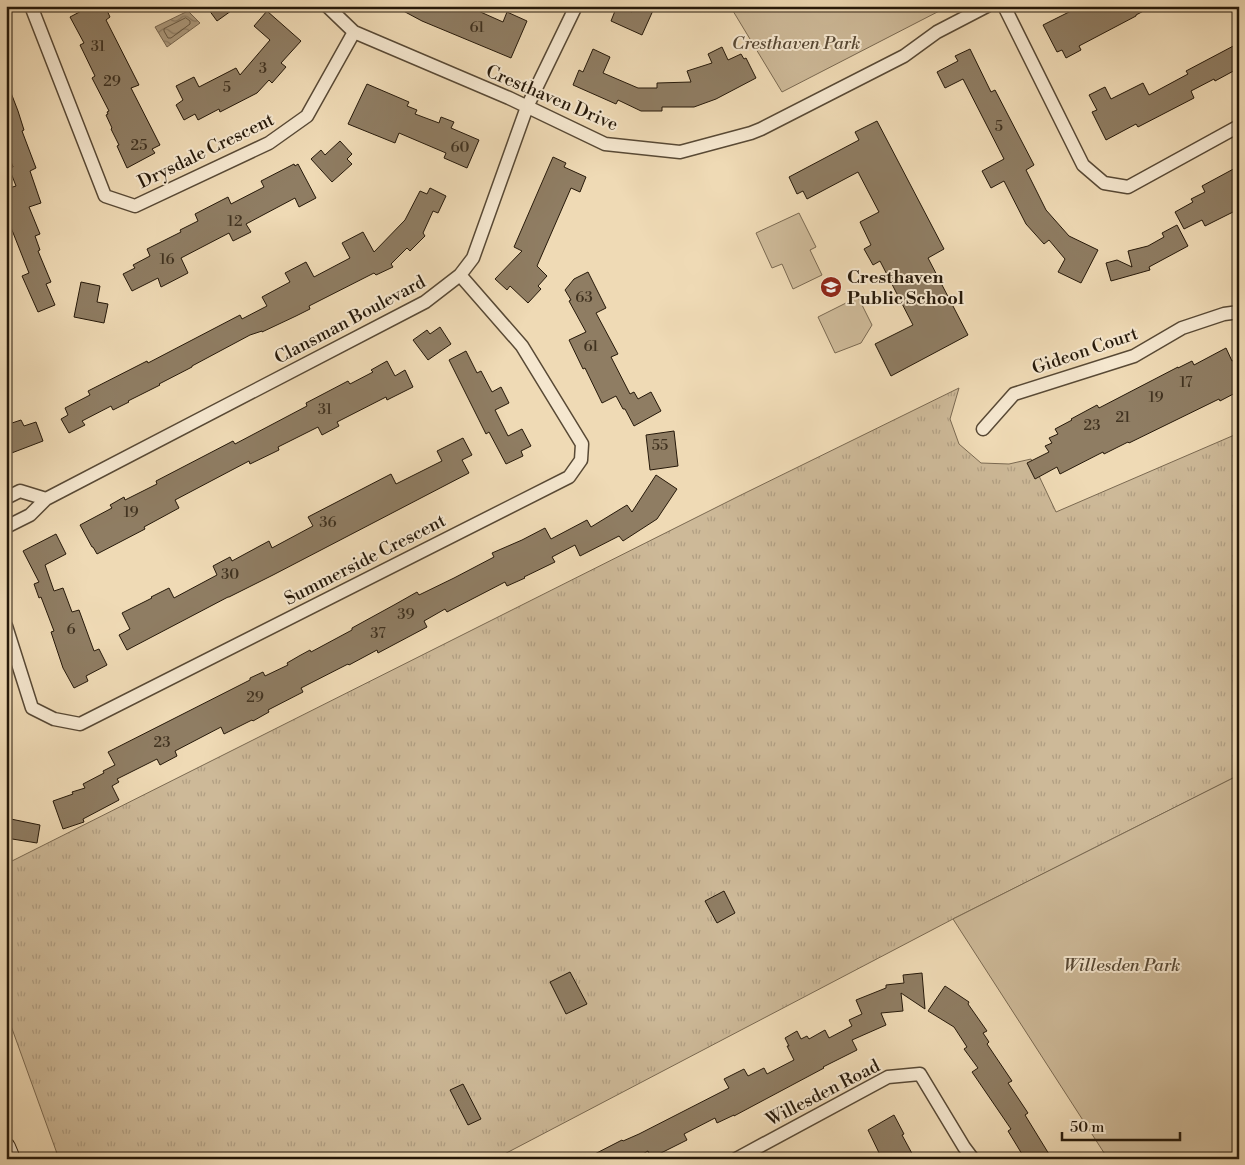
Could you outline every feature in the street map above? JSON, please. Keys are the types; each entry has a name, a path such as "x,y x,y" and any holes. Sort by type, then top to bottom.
{"main road":[{"path":"6,1146 11,1159"}],"street":[{"name":"Drysdale Crescent","path":"30,6 105,196 135,206 269,143 307,116 354,32"},
{"name":"Cresthaven Drive","path":"327,6 354,32 527,107 605,144 680,152 756,131 904,56 937,32 988,6"},
{"name":"Clansman Boulevard","path":"6,527 30,515 46,499 425,302 460,275 473,258 527,107 576,6"},
{"path":"1004,6 1083,165 1104,182 1128,187 1239,126"},
{"name":"Summerside Crescent","path":"6,626 32,708 54,719 80,724 569,477 581,460 582,444 522,346 460,275"},
{"name":"Gideon Court","path":"982,429 1014,394 1134,356 1182,328 1224,314 1239,312"},
{"path":"6,498 20,491 46,499"},
{"name":"Willesden Road","path":"736,1159 888,1077 920,1074 964,1147 974,1159"}],"green space":[{"name":"Cresthaven Park","path":"730,6 949,6 782,92"},
{"path":"799,213 816,247 810,250 822,275 793,289 782,264 772,268 756,233"},
{"path":"858,297 872,325 861,343 835,353 818,317"},
{"path":"959,388 950,419 959,444 981,463 1009,464 1031,459 1056,512 1239,433 1239,775 953,919 495,1159 59,1159 6,1012 6,864 741,495"},
{"name":"Willesden Park","path":"1239,775 1239,1159 1108,1159 953,919"}],"water":[{"path":"188,11 200,23 167,47 155,27"}],"building":[{"path":"91,6 105,6 110,17 106,20 139,85 131,88 160,145 152,149 155,153 127,168 106,115 109,111 92,78 95,76 80,45 84,43 70,17"},
{"path":"206,6 238,6 217,21"},
{"path":"394,6 467,6 503,22 507,12 527,21 511,58 422,21"},
{"path":"617,6 632,12 634,6 655,6 642,35 611,21"},
{"path":"1071,6 1153,6 1079,46 1081,50 1066,58 1062,50 1057,52 1043,25 1073,10"},
{"path":"267,11 301,41 281,63 286,67 272,83 269,80 257,93 220,112 219,109 198,120 195,114 184,120 176,105 183,100 176,86 194,77 199,87 236,68 240,75 270,40 254,26"},
{"path":"1239,43 1239,68 1191,91 1194,98 1138,127 1136,124 1106,140 1092,112 1097,110 1089,95 1105,87 1111,99 1143,83 1149,95 1188,74 1186,71"},
{"path":"722,47 728,60 741,54 744,59 746,58 756,78 716,99 694,107 662,107 662,111 641,111 618,100 616,104 573,85 579,70 583,72 593,49 610,57 603,73 638,88 657,88 657,83 691,82 687,71 712,63 708,54"},
{"path":"970,49 991,92 995,90 1034,165 1026,170 1046,210 1069,236 1098,250 1081,283 1058,272 1065,259 1049,240 1044,244 1026,224 1004,181 991,188 982,171 1004,159 963,79 945,88 937,72 958,61 955,56"},
{"path":"367,84 409,102 407,106 417,110 415,114 439,123 441,117 454,122 451,128 479,140 467,168 444,158 446,153 399,133 395,143 348,124"},
{"path":"6,85 8,85 18,111 24,130 22,131 36,168 30,171 41,203 29,207 40,234 35,236 40,250 38,251 51,282 46,284 55,305 38,312 22,276 29,273 6,215 6,189 16,186 9,168 13,167 6,148"},
{"path":"877,121 944,249 928,258 968,335 891,376 875,344 913,325 880,261 873,265 864,249 871,245 860,222 879,212 858,172 807,199 803,191 797,194 789,177 859,140 855,132"},
{"path":"340,141 352,154 347,159 352,164 332,182 311,159 321,150 325,155"},
{"path":"553,157 566,163 564,167 586,177 580,192 571,188 537,266 547,276 538,286 541,289 528,303 510,286 507,290 495,279 522,251 514,247"},
{"path":"294,164 295,166 298,164 316,198 299,207 295,198 246,224 251,232 233,241 229,233 181,258 188,273 161,287 158,278 132,291 123,274 135,268 133,265 150,256 147,249 198,221 195,214 228,197 231,204 264,187 261,181"},
{"path":"1239,166 1239,209 1205,226 1202,220 1184,229 1175,212 1193,202 1191,199 1205,192 1202,186"},
{"path":"430,188 446,196 438,213 433,211 423,233 425,236 410,251 407,248 391,264 393,267 376,275 374,273 309,306 310,309 296,316 262,332 250,335 113,410 111,406 82,421 85,425 69,433 61,419 68,415 65,408 90,395 88,391 147,361 148,363 240,315 242,319 267,306 262,297 290,282 285,273 306,262 314,277 350,258 342,243 363,232 374,252 405,220 420,191 427,194"},
{"path":"1177,225 1188,246 1149,267 1150,270 1111,281 1106,263 1117,260 1132,267 1128,251 1148,246 1164,237 1162,233"},
{"path":"588,272 606,308 596,313 618,354 611,357 630,394 634,392 638,399 651,392 661,411 634,426 616,396 602,403 569,340 586,332 565,290 574,279"},
{"path":"81,282 100,286 97,302 108,304 104,323 74,317"},
{"path":"440,327 451,344 428,360 413,340 427,330 430,334"},
{"path":"1226,348 1232,361 1239,358 1239,391 1129,443 1104,454 1103,452 1060,474 1057,467 1035,479 1027,463 1049,452 1045,446 1052,443 1049,438 1058,434 1055,429 1097,405 1099,408 1178,367 1192,361 1194,365"},
{"path":"466,351 477,373 481,371 492,392 501,387 509,403 495,410 508,436 522,429 531,446 521,451 523,456 506,464 489,432 486,434 449,360"},
{"path":"387,361 395,376 405,370 413,387 387,400 386,397 337,422 339,426 322,435 318,427 278,447 279,450 250,464 249,461 175,500 179,508 144,527 145,529 97,554 92,547 80,525 112,508 110,505 124,497 125,500 157,484 156,481 233,441 235,444 307,406 306,403 348,381 350,384 373,372 371,370"},
{"path":"21,420 24,426 36,422 43,441 9,454 6,446 6,425"},
{"path":"674,431 678,466 650,470 646,435"},
{"path":"463,438 472,455 462,460 469,473 127,650 119,635 130,629 122,613 169,588 174,598 217,575 213,566 230,557 232,561 269,541 272,548 313,526 308,517 391,474 396,484 442,461 437,451"},
{"path":"656,475 677,489 657,519 623,541 619,536 580,556 575,545 552,557 555,562 525,578 507,586 505,582 447,612 445,609 424,621 427,627 378,653 377,650 301,688 303,692 268,710 269,712 253,721 224,734 221,727 175,751 177,756 160,765 157,759 117,779 119,782 112,786 119,800 83,819 84,822 63,829 53,801 85,788 83,784 115,765 108,752 250,680 250,678 263,672 265,676 288,665 287,663 299,656 310,650 311,652 352,630 352,628 417,592 419,595 454,578 494,557 492,553 545,528 551,539 587,520 591,527 627,505 632,512"},
{"path":"56,534 66,554 45,565 54,591 63,588 72,612 79,610 94,651 99,649 107,665 86,676 88,681 74,688 63,668 51,632 54,631 34,584 39,582 23,551"},
{"path":"6,818 40,825 37,843 6,838"},
{"path":"724,891 735,913 717,923 705,901"},
{"path":"570,972 587,1004 566,1014 550,982"},
{"path":"922,973 925,1009 901,993 903,1011 881,1013 886,1025 852,1040 857,1050 734,1116 717,1123 715,1118 684,1134 687,1140 651,1158 648,1151 634,1159 585,1159 729,1088 724,1079 744,1069 748,1076 764,1068 767,1074 794,1060 785,1038 797,1031 801,1039 807,1036 809,1039 825,1030 829,1038 852,1026 849,1020 862,1014 856,1000 886,988 886,985 904,983 903,975"},
{"path":"945,986 969,1002 968,1004 987,1031 983,1033 989,1042 987,1044 1012,1081 1008,1083 1028,1113 1025,1115 1052,1159 1025,1159 1008,1131 1011,1129 972,1072 978,1068 964,1049 967,1047 954,1027 928,1011"},
{"path":"463,1084 481,1119 468,1125 450,1090"},
{"path":"894,1115 915,1159 882,1159 868,1130"}],"place":[{"name":"Cresthaven Public School","path":"831,287"}]}
